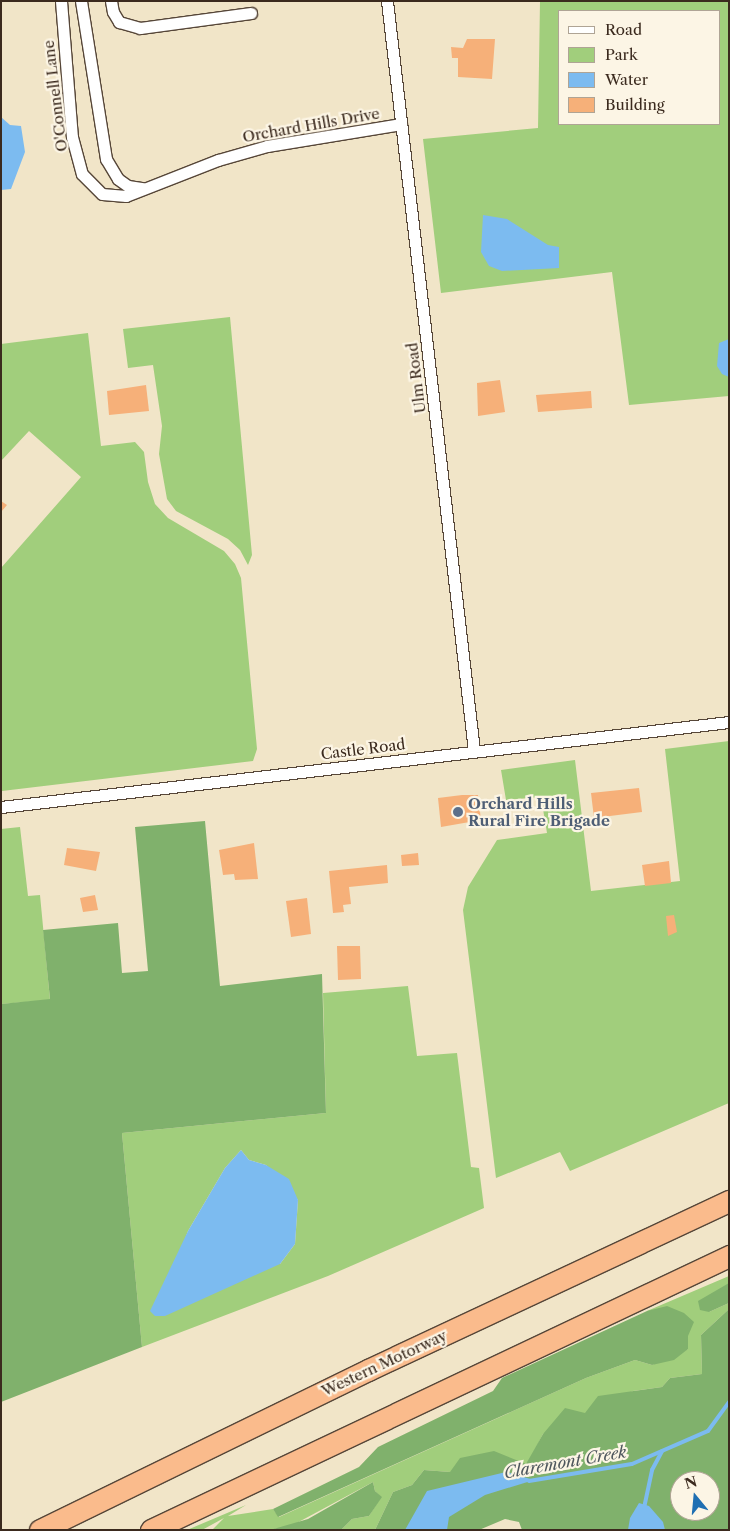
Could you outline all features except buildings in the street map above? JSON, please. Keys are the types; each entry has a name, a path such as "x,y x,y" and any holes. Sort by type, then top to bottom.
{"highway":[{"name":"Western Motorway","path":"40,1530 368,1370 729,1201"},
{"path":"151,1530 729,1256"}],"street":[{"name":"O'Connell Lane","path":"61,1 72,137 82,174 90,186 111,197 126,196 143,188"},
{"path":"80,1 106,159 118,179 128,186 143,188"},
{"path":"111,1 113,12 119,22 140,28 251,13"},
{"name":"Ulm Road","path":"387,1 474,751"},
{"name":"Orchard Hills Drive","path":"143,188 267,146 401,124"},
{"name":"Castle Road","path":"1,807 729,722"}],"green space":[{"path":"540,1 729,1 729,396 629,405 612,272 441,293 423,139 538,128"},
{"path":"230,317 252,555 248,565 240,550 228,539 176,511 167,499 159,454 162,426 153,365 128,368 123,329"},
{"path":"88,333 101,446 135,442 144,452 148,482 155,504 168,518 224,551 235,564 241,578 257,749 253,761 2,791 1,568 81,477 29,431 1,461 1,344"},
{"path":"729,741 729,1103 570,1171 560,1152 496,1178 463,910 468,887 497,840 547,833 541,797 506,800 501,770 575,760 591,891 680,881 665,749"},
{"path":"205,821 220,986 322,974 326,1113 122,1133 142,1347 1,1402 1,1004 50,999 43,930 118,923 122,973 148,971 135,827"},
{"path":"20,827 28,896 40,895 50,1000 1,1004 1,829"},
{"path":"408,986 417,1056 457,1053 471,1167 479,1168 484,1208 328,1276 142,1347 122,1133 326,1113 323,993","holes":["241,1150 249,1160 266,1165 298,1200 295,1244 280,1264 179,1255 188,1231 225,1168"]},
{"path":"729,1276 729,1283 709,1312 729,1303 729,1309 701,1335 702,1374 670,1378 662,1387 633,1391 543,1434 527,1465 450,1472 424,1470 412,1485 393,1492 375,1530 341,1530 352,1519 369,1516 381,1497 375,1491 373,1482 293,1525 270,1530 212,1530 224,1518 202,1530 187,1530 246,1505 228,1516 273,1509 279,1517 586,1378 635,1360 652,1365 688,1349 688,1336 647,1311"},
{"path":"729,1283 729,1303 709,1312 700,1310 698,1301"},
{"path":"667,1306 684,1313 694,1322 688,1336 688,1349 674,1360 652,1365 635,1360 586,1378 278,1517 273,1509 359,1467 378,1447 493,1391 502,1378 647,1311"},
{"path":"729,1309 729,1530 522,1530 519,1522 505,1519 479,1530 375,1530 393,1492 412,1485 424,1470 450,1472 460,1458 494,1451 526,1464 543,1434 565,1408 585,1413 598,1396 662,1387 670,1378 702,1374 701,1335"},
{"path":"373,1482 375,1491 382,1497 369,1516 352,1519 341,1530 270,1530 308,1519"}],"water":[{"path":"1,117 10,125 21,126 25,152 11,189 1,190"},
{"path":"483,215 507,219 548,245 559,247 559,268 502,271 489,266 481,252"},
{"path":"729,339 729,377 722,374 717,366 719,343"},
{"path":"241,1150 249,1160 266,1165 289,1179 298,1200 295,1244 280,1264 165,1316 155,1316 150,1311 188,1231 225,1168"},
{"path":"506,1472 534,1480 485,1495 449,1517 447,1530 405,1530 427,1491"},
{"path":"639,1503 649,1506 663,1522 665,1530 628,1530 630,1518"}],"waterway":[{"name":"Claremont Creek","path":"529,1481 632,1464 708,1431 729,1402"},
{"path":"644,1508 652,1470 662,1451"}],"place":[{"name":"Orchard Hills Rural Fire Brigade","path":"458,812"}]}
